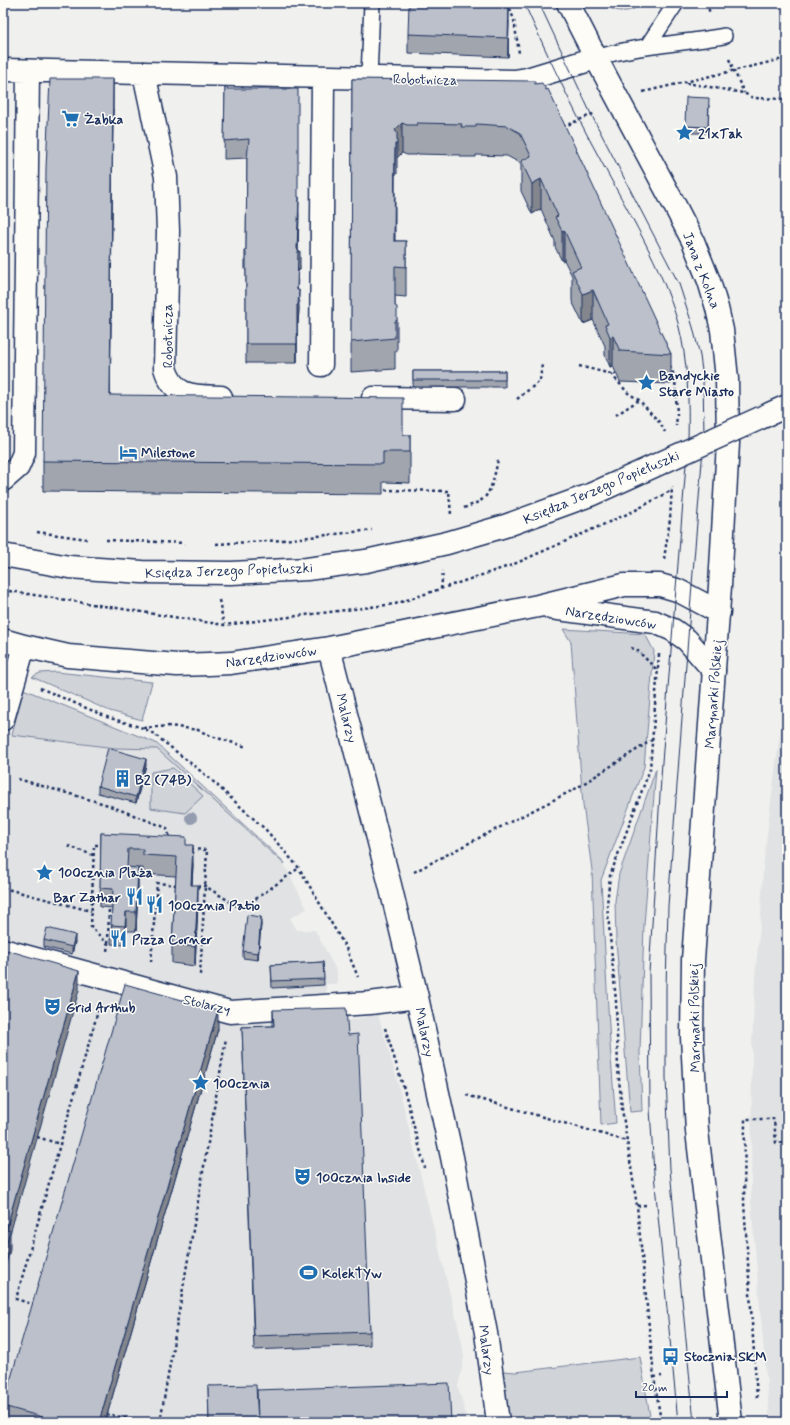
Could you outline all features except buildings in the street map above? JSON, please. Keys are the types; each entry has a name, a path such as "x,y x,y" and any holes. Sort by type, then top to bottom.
{"street":[{"name":"Jana z Kolna","path":"568,3 682,220 709,281 717,308 722,330 728,379 728,415 719,612"},
{"name":"Robotnicza","path":"3,70 514,81 526,79 596,58"},
{"path":"3,480 18,467 24,453 28,71"},
{"name":"Robotnicza","path":"144,74 166,177 168,231 165,368 168,378 174,386 191,396 241,397"},
{"path":"321,365 322,77"},
{"path":"352,398 455,399"},
{"name":"Księdza Jerzego Popiełuszki","path":"3,555 69,567 142,572 231,573 307,569 366,561 447,543 512,524 590,495 787,406"},
{"name":"Narzędziowców","path":"3,640 68,656 177,665 231,663 329,648 538,606 624,585 660,585 677,590 719,612"},
{"name":"Narzędziowców","path":"538,606 655,622 673,630 688,640 714,671"},
{"name":"Marynarki Polskiej","path":"719,612 693,960 692,1037 697,1131 731,1422"},
{"path":"3,719 24,646"},
{"name":"Malarzy","path":"329,648 390,885 417,997 452,1157 486,1334 498,1422"},
{"name":"Stolarzy","path":"3,950 230,1012 370,1003 417,997"}],"lane":[{"path":"369,78 372,3"},
{"path":"647,47 676,3"},
{"path":"596,58 611,53 724,36"}],"path":[{"path":"508,3 514,20 520,59"},
{"path":"707,3 708,9"},
{"path":"642,92 787,58"},
{"path":"683,82 744,93 753,98 787,99"},
{"path":"517,399 540,381 542,364"},
{"path":"579,366 610,374 616,374"},
{"path":"610,374 628,393 639,400 660,423 666,434"},
{"path":"668,378 675,378"},
{"path":"616,415 639,400"},
{"path":"444,514 476,504 486,497 493,479 498,459"},
{"path":"385,490 449,491"},
{"path":"209,544 283,540 379,529"},
{"path":"32,531 92,540"},
{"path":"100,540 185,543"},
{"path":"15,677 107,717 143,728 154,734 208,777 266,830 299,868 346,948 370,1003 381,1014 404,1089 426,1174"},
{"path":"143,728 170,726 198,730 211,736 247,747"},
{"path":"390,885 575,789 653,740"},
{"path":"18,779 105,804 167,828 171,842"},
{"path":"108,944 91,926 91,911 94,845 103,847 110,845"},
{"path":"68,846 93,855"},
{"path":"187,849 207,850 200,981"},
{"path":"192,886 206,886 236,906 250,902 299,868"},
{"path":"151,962 157,883 177,885"},
{"path":"3,888 91,911"},
{"path":"107,954 109,907"},
{"path":"37,1306 16,1299 100,1004"},
{"path":"160,1422 230,1012"},
{"path":"436,1087 627,1140"},
{"path":"758,1399 744,1203 745,1119 774,1119 776,1143 787,1142"},
{"path":"37,1137 60,1144"},
{"path":"646,1205 637,1206 654,1377 661,1422"},
{"path":"654,1377 662,1376"},
{"path":"106,1414 144,1422"}],"shaded area":[{"path":"602,3 643,3 628,11 618,11"},
{"path":"563,629 645,634 654,651 644,767 601,880 616,1123 601,1125 592,870 583,805 571,642"},
{"path":"56,672 152,682 142,720 110,711 32,677 40,673"},
{"path":"787,680 787,1422 770,1422 751,1202 752,1046 755,976 761,916 763,869"},
{"path":"23,689 156,743 285,863 284,864 157,749 115,748 12,735"},
{"name":"100cznia","path":"3,733 115,748 157,749 284,864 307,909 290,918 297,930 315,930 337,972 337,984 326,984 327,1021 346,1021 378,1014 396,1076 462,1342 464,1358 458,1387 468,1422 3,1422"},
{"path":"173,768 203,796 185,813 151,808 151,772"},
{"path":"656,769 644,925 640,1052 642,1111 630,1112 616,941 615,901 619,874"},
{"path":"640,1357 651,1422 509,1422 503,1371 516,1372"}],"tram line":[{"path":"524,3 570,101 663,280 678,323 686,366 688,440 662,762 649,973 650,1109 654,1174 678,1422"},
{"path":"539,3 591,114 679,284 693,327 700,356 703,378 704,436 668,906 666,989 666,1078 670,1169 694,1422"}],"place":[{"name":"Żabka","path":"71,119"},
{"name":"21xTak","path":"685,133"},
{"name":"Bandyckie Stare Miasto","path":"646,383"},
{"name":"Milestone","path":"128,452"},
{"name":"B2 (74B)","path":"122,779"},
{"name":"100cznia Plaża","path":"45,872"},
{"name":"Bar Zathar","path":"134,897"},
{"name":"100cznia Patio","path":"155,905"},
{"name":"Pizza Corner","path":"119,939"},
{"name":"Grid Arthub","path":"53,1007"},
{"name":"100cznia","path":"200,1083"},
{"name":"100cznia Inside","path":"303,1177"},
{"name":"KolekTYw","path":"309,1273"},
{"name":"Stocznia SKM","path":"671,1356"}]}
